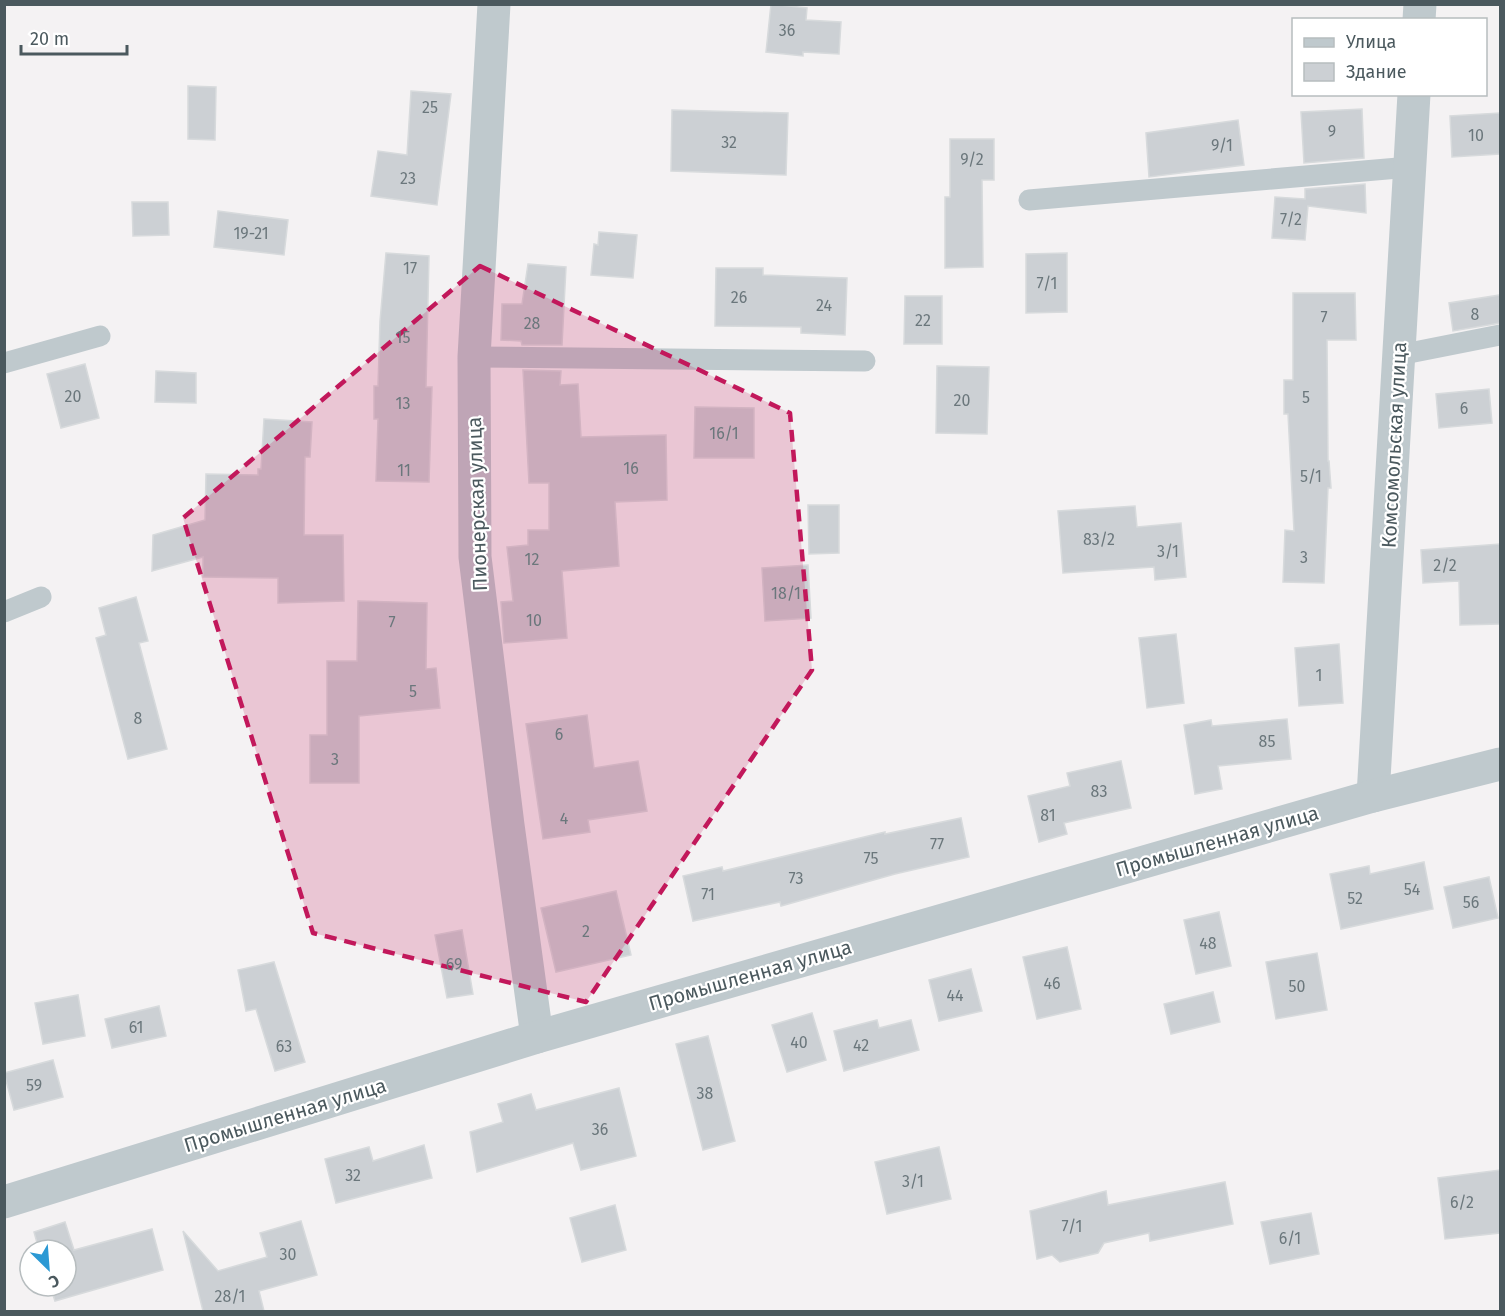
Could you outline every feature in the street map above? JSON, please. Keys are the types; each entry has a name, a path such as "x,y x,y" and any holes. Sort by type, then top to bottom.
{"street":[{"name":"Пионерская улица","path":"494,4 474,357 475,557 537,1037"},
{"name":"Комсомольская улица","path":"1373,796 1414,96"},
{"name":"Промышленная улица","path":"4,1202 537,1037 1373,796 1500,764"}],"lane":[{"path":"1029,200 1410,167"},
{"path":"1399,355 1500,335"},
{"path":"4,363 100,336"},
{"path":"474,357 865,361"},
{"path":"4,612 41,597"}],"highlighted area":[{"path":"480,266 790,413 812,670 586,1002 313,933 183,518"}],"building":[{"path":"771,4 807,8 806,20 841,22 839,54 803,52 803,56 766,52"},
{"path":"188,86 216,87 215,140 188,139"},
{"path":"411,91 451,94 437,205 371,196 378,151 407,155"},
{"path":"1362,109 1364,158 1304,163 1301,112"},
{"path":"672,110 788,113 786,175 671,171"},
{"path":"1500,113 1500,154 1452,157 1450,116"},
{"path":"1238,120 1244,165 1149,177 1146,133"},
{"path":"950,139 994,139 994,180 982,180 983,267 945,268 945,197 950,197"},
{"path":"1365,184 1366,213 1308,206 1305,240 1272,238 1275,197 1305,199 1305,189"},
{"path":"132,202 168,202 169,235 133,236"},
{"path":"218,211 288,220 284,255 214,247"},
{"path":"599,232 637,235 633,278 591,275 594,244 598,245"},
{"path":"386,253 429,256 426,387 432,387 429,482 376,481 378,419 374,419 374,386 378,386 380,321"},
{"path":"1067,253 1067,312 1026,313 1026,254"},
{"path":"528,264 566,267 562,345 522,345 521,341 501,340 502,304 522,304"},
{"path":"716,268 763,268 763,275 847,278 845,335 801,333 801,327 715,326"},
{"path":"1293,293 1355,293 1356,340 1327,340 1328,461 1331,488 1328,488 1324,583 1283,582 1285,530 1294,531 1288,414 1284,414 1284,380 1293,380"},
{"path":"1500,295 1500,323 1453,331 1449,303"},
{"path":"905,296 942,296 942,344 904,344"},
{"path":"85,364 99,418 61,428 47,374"},
{"path":"937,366 989,367 987,434 936,433"},
{"path":"523,370 561,371 560,385 578,384 581,437 666,435 667,500 615,502 619,566 562,571 567,638 504,643 501,602 513,601 507,547 528,545 528,530 549,530 549,483 529,483"},
{"path":"156,371 196,373 196,403 155,402"},
{"path":"1489,389 1492,423 1439,428 1436,394"},
{"path":"695,407 754,408 754,458 694,458"},
{"path":"264,419 312,422 310,457 305,457 304,535 343,535 344,601 278,603 278,578 203,577 203,557 152,571 153,535 205,520 206,474 258,475 258,469 261,469"},
{"path":"808,505 839,505 839,553 809,554"},
{"path":"1135,506 1137,527 1181,523 1186,577 1155,580 1154,567 1063,573 1058,511"},
{"path":"1500,544 1500,624 1460,625 1459,581 1423,583 1421,550"},
{"path":"808,565 811,618 765,621 762,568"},
{"path":"136,597 148,641 139,643 167,749 128,759 96,638 106,635 99,608"},
{"path":"358,601 427,603 426,669 436,668 440,708 359,716 359,783 310,783 310,735 327,735 327,661 357,661"},
{"path":"1176,634 1184,703 1147,708 1139,638"},
{"path":"1339,644 1343,703 1299,706 1295,648"},
{"path":"587,715 594,768 638,761 647,811 588,820 590,832 543,839 526,724"},
{"path":"1287,719 1291,759 1218,766 1222,789 1195,794 1184,725 1211,720 1212,726"},
{"path":"1121,761 1131,808 1064,823 1067,834 1039,842 1028,796 1070,786 1067,773"},
{"path":"961,818 969,857 895,874 781,906 780,902 693,921 683,876 722,867 723,871 885,832 885,834"},
{"path":"1424,862 1433,909 1341,929 1330,874 1369,866 1370,874"},
{"path":"1489,877 1498,918 1453,928 1444,887"},
{"path":"616,891 631,955 556,972 541,908"},
{"path":"1219,912 1231,966 1196,974 1184,920"},
{"path":"462,930 473,994 447,998 435,935"},
{"path":"1067,947 1081,1009 1037,1019 1023,957"},
{"path":"1317,953 1327,1010 1276,1019 1266,962"},
{"path":"274,962 305,1062 275,1071 256,1009 246,1011 238,970"},
{"path":"971,969 982,1011 939,1021 929,980"},
{"path":"1213,992 1220,1022 1171,1034 1164,1004"},
{"path":"78,995 85,1036 43,1044 35,1003"},
{"path":"159,1006 166,1036 112,1048 105,1019"},
{"path":"812,1013 826,1060 787,1072 772,1025"},
{"path":"877,1020 879,1028 911,1020 919,1050 844,1071 834,1031"},
{"path":"708,1036 735,1141 703,1150 676,1044"},
{"path":"53,1060 63,1097 14,1110 4,1073"},
{"path":"619,1088 636,1156 581,1170 573,1143 477,1172 470,1132 503,1122 498,1104 531,1094 536,1110"},
{"path":"424,1145 432,1178 336,1203 325,1159 369,1147 373,1161"},
{"path":"939,1147 951,1199 887,1214 875,1162"},
{"path":"1500,1170 1500,1233 1445,1239 1438,1178"},
{"path":"1225,1182 1233,1224 1150,1241 1149,1233 1104,1243 1098,1253 1060,1262 1052,1255 1037,1259 1030,1211 1106,1191 1108,1205"},
{"path":"615,1205 626,1250 582,1262 570,1218"},
{"path":"1311,1213 1319,1254 1270,1264 1261,1222"},
{"path":"301,1221 317,1275 259,1291 264,1311 203,1311 183,1231 218,1271 267,1257 260,1233"},
{"path":"65,1222 70,1238 36,1238 34,1232"},
{"path":"152,1229 163,1270 78,1294 78,1249"}]}
